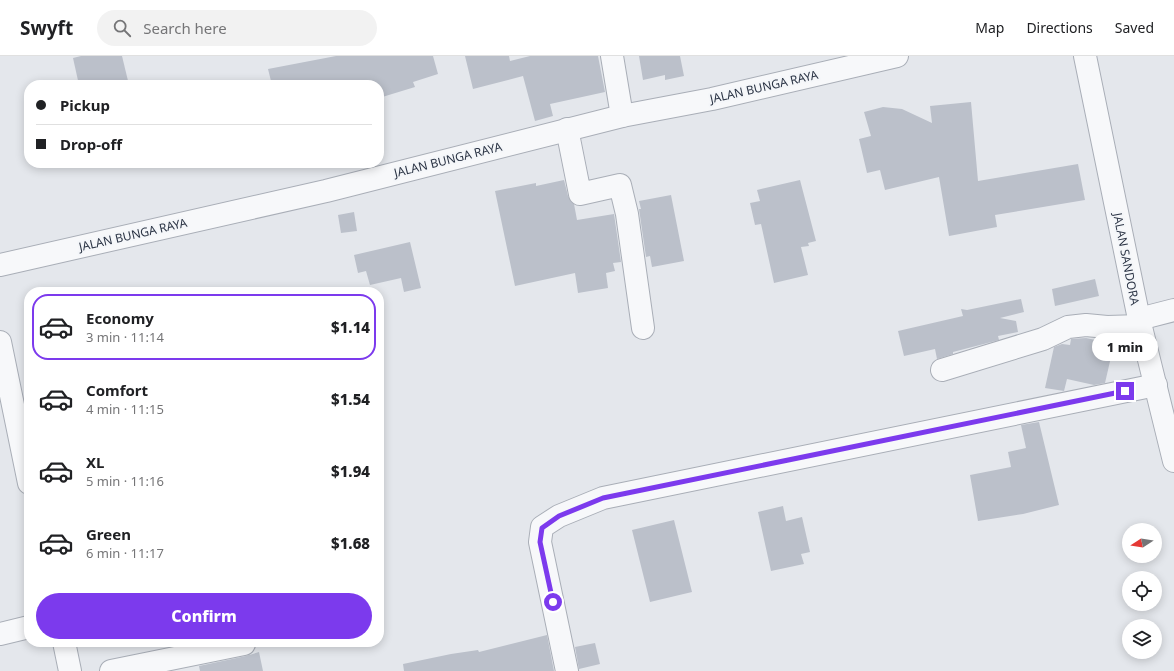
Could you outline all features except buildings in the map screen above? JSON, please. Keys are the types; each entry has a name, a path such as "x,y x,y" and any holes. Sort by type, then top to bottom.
{"street":[{"path":"612,56 622,116"},
{"name":"JALAN BUNGA RAYA","path":"0,265 326,191 622,116 712,99 897,56"},
{"name":"JALAN SANDORA","path":"1085,56 1140,322 1174,461"},
{"path":"567,130 580,194 620,185 627,214 643,328"},
{"path":"942,370 1043,339 1068,327 1086,325 1107,327 1140,322 1174,310"},
{"path":"0,342 24,435"},
{"path":"567,671 540,542 542,528 559,516 603,498 1156,385"},
{"path":"0,634 24,628"},
{"path":"65,647 70,671"},
{"path":"111,671 229,647"}],"route":[{"path":"553,602 546,577 540,542 542,528 559,516 603,498 1125,391"}]}
